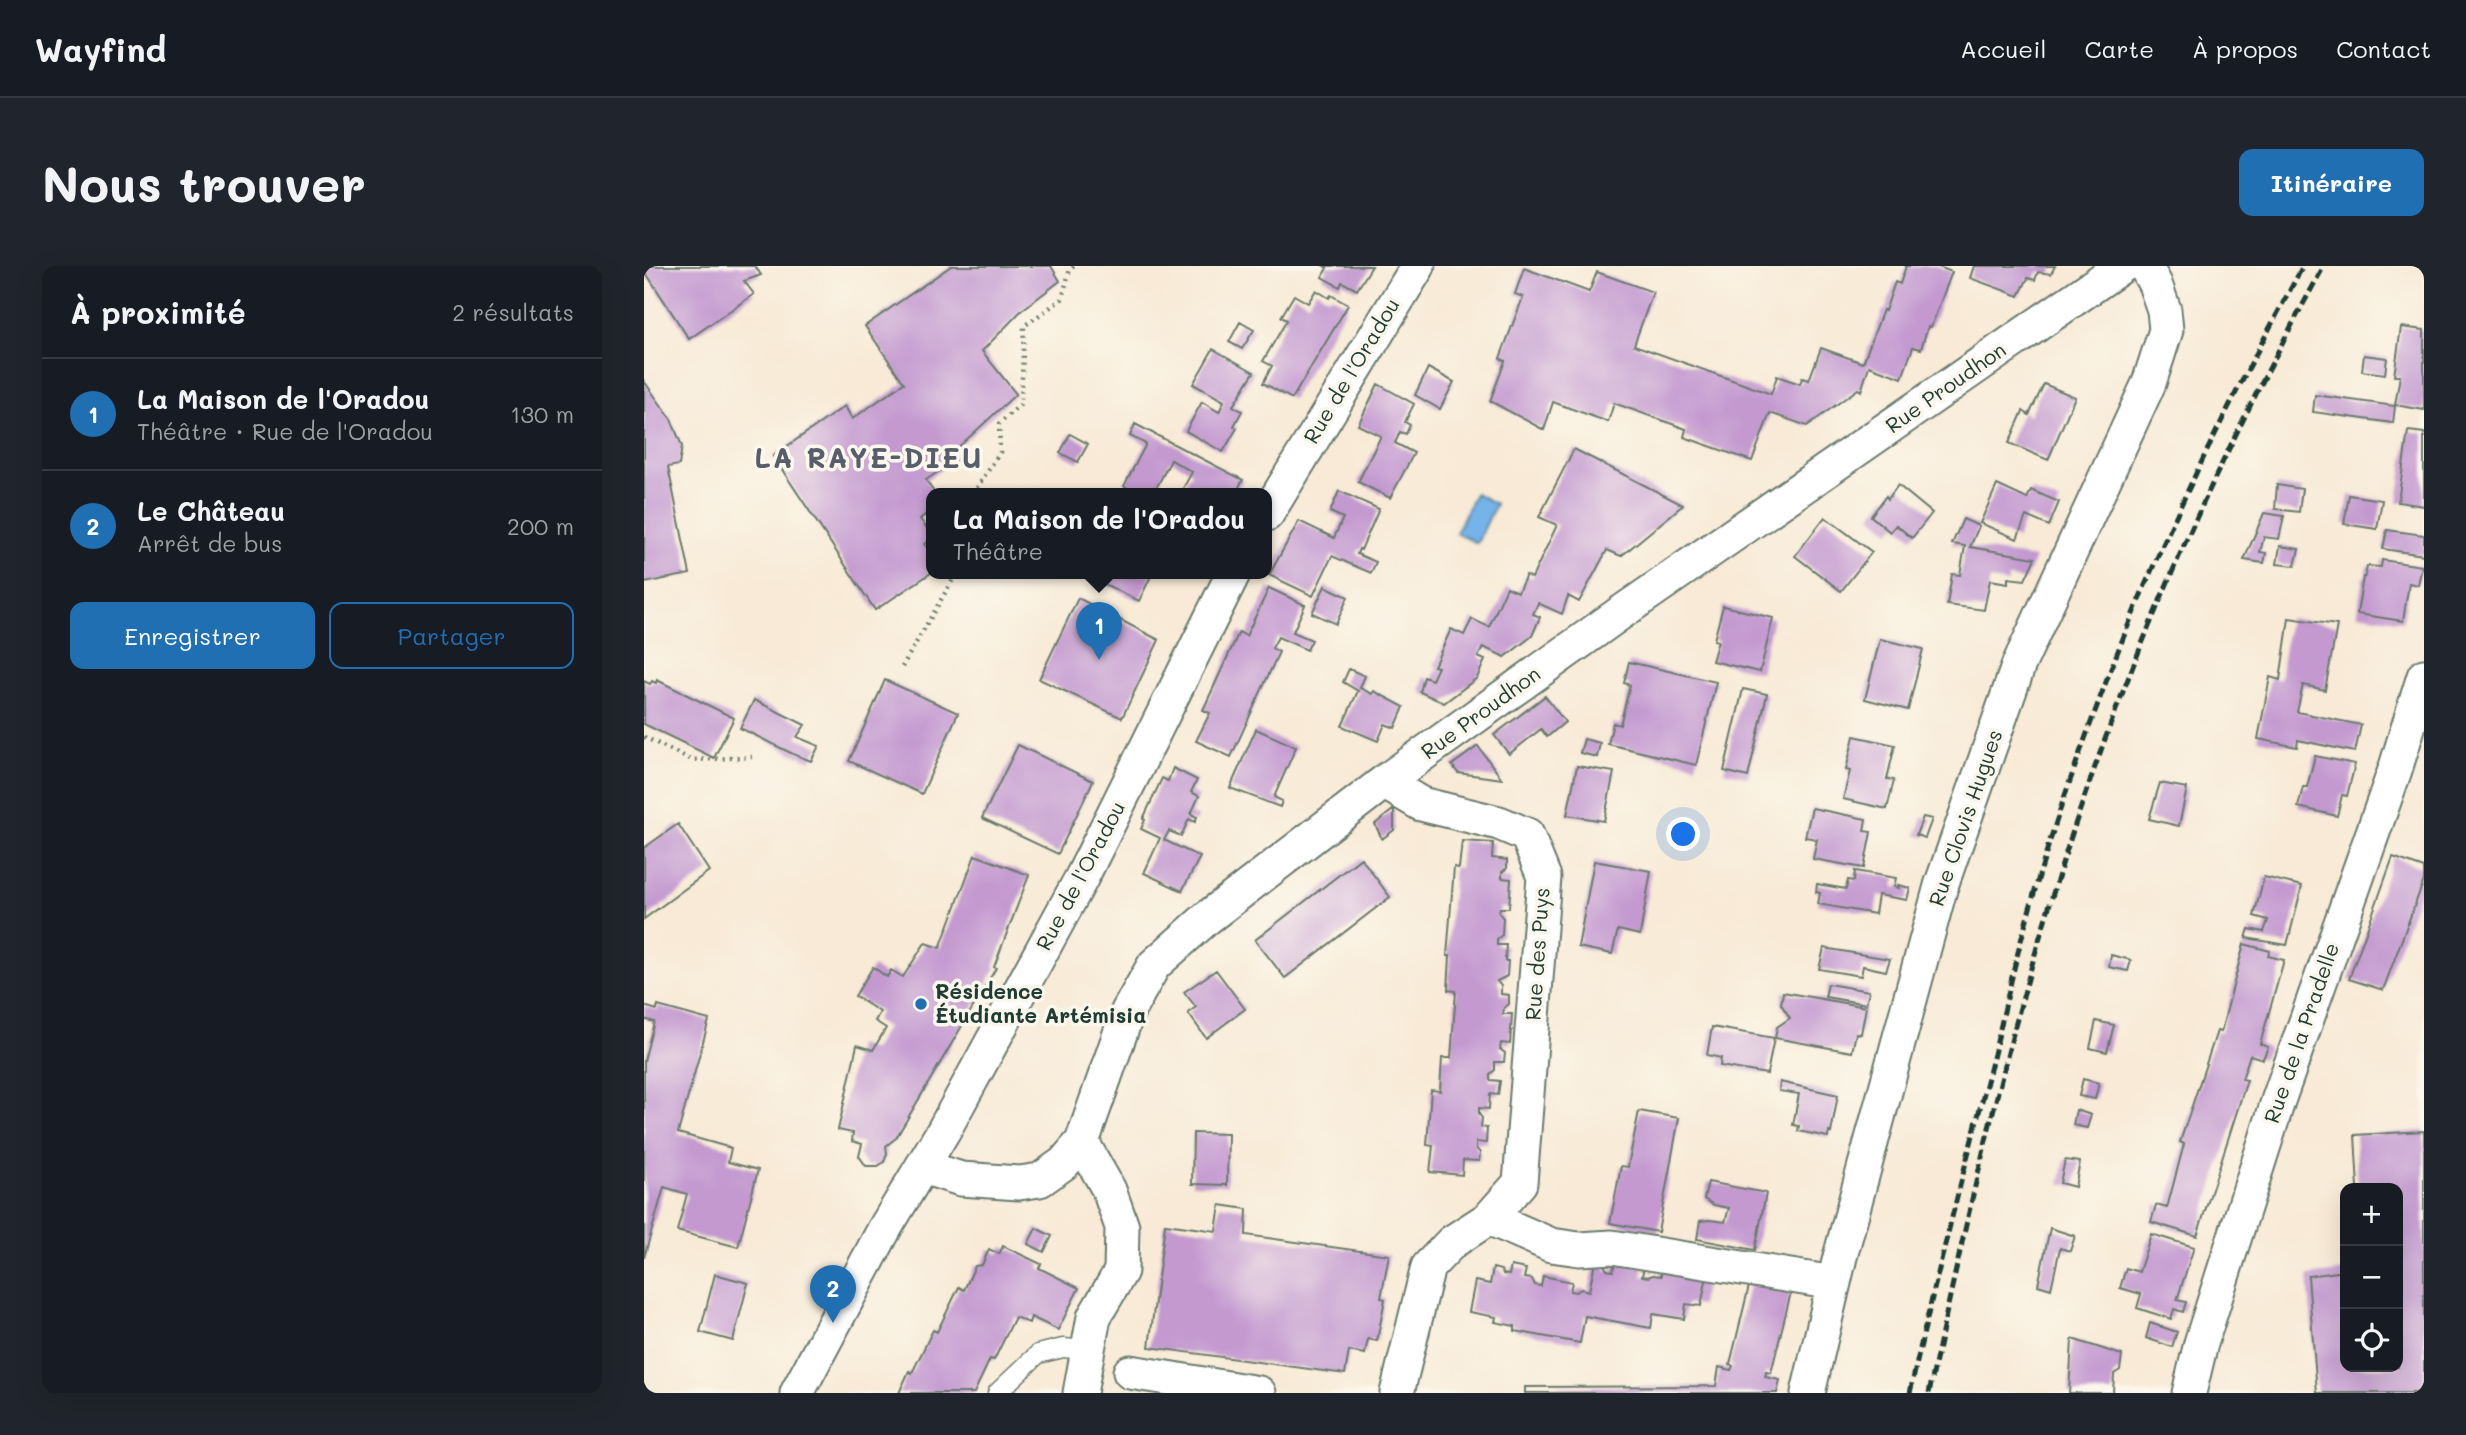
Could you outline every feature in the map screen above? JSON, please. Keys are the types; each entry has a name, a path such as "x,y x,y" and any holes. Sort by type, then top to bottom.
{"street":[{"name":"Rue de l'Oradou","path":"1272,506 1418,266"},
{"name":"Rue Proudhon","path":"923,1167 961,1179 1019,1182 1040,1180 1064,1163 1082,1142 1128,1011 1154,965 1207,918 1384,782 1630,606 2122,266"},
{"name":"Rue Clovis Hugues","path":"1808,1393 1834,1283 1946,873 2019,664 2149,383 2166,330 2164,310 2145,266"},
{"name":"Rue de l'Oradou","path":"797,1393 885,1228 923,1167 1082,877 1231,579"},
{"name":"Rue de la Pradelle","path":"2189,1393 2201,1343 2279,1098 2395,770 2424,676"},
{"name":"Rue des Puys","path":"1384,782 1421,804 1499,823 1527,835 1544,877 1520,1182 1489,1219 1452,1242 1428,1267 1397,1393"},
{"path":"1080,1393 1094,1317 1121,1271 1122,1227 1110,1190 1082,1142"},
{"path":"1489,1219 1552,1245 1579,1249 1612,1247 1834,1283"},
{"path":"1130,1372 1259,1393"}],"lane":[{"path":"997,1393 1038,1354 1063,1348 1088,1350"}],"path":[{"path":"977,488 1000,452 999,424 1021,404 1024,326 1062,299 1070,269 1074,266"},
{"path":"902,667 953,579"},
{"path":"644,737 692,760 752,757"},
{"path":"644,1390 655,1393"}],"water":[{"path":"1475,493 1496,504 1477,543 1456,533"}],"building":[{"path":"644,266 755,266 761,275 744,281 754,294 689,339"},
{"path":"951,266 1051,266 1060,281 1022,310 982,351 1016,394 952,453 957,459 926,480 931,488 926,488 926,514 920,519 926,527 926,576 875,610 773,456 845,406 852,419 904,383 865,326"},
{"path":"1324,266 1372,266 1357,290 1342,282 1340,287 1322,277 1327,268"},
{"path":"1906,266 1936,266 1952,272 1921,349 1913,347 1902,378 1869,366 1861,391 1858,389 1807,426 1770,413 1752,461 1684,437 1686,429 1614,403 1608,422 1553,402 1544,430 1490,401 1505,361 1500,358 1523,297 1515,294 1524,268 1589,292 1597,272 1653,292 1634,345 1771,394 1777,376 1800,384 1802,378 1809,380 1821,348 1863,363 1895,282 1900,284"},
{"path":"1974,266 2055,266 2051,274 2038,272 2035,280 2028,278 2019,296 1970,278"},
{"path":"1316,290 1348,305 1292,399 1263,383 1272,366 1263,361 1287,320 1281,317 1294,295 1308,303"},
{"path":"1240,322 1254,330 1242,349 1229,342"},
{"path":"2401,327 2424,330 2424,410 2395,405 2400,376 2394,376"},
{"path":"1213,349 1254,372 1233,406 1242,411 1234,426 1237,428 1223,452 1186,431 1202,402 1219,412 1224,401 1193,384"},
{"path":"2364,355 2387,358 2385,374 2362,371"},
{"path":"1428,368 1454,382 1440,409 1415,395"},
{"path":"644,381 671,419 682,446 679,465 668,467 690,574 644,583"},
{"path":"1378,384 1414,404 1405,422 1410,425 1406,434 1400,432 1395,443 1414,453 1390,498 1358,482 1381,436 1358,425"},
{"path":"2044,384 2075,397 2048,460 2009,443 2023,411 2029,415"},
{"path":"2315,395 2395,406 2393,423 2313,412"},
{"path":"1135,424 1243,480 1238,488 1183,488 1192,472 1171,460 1156,488 1128,488 1124,486 1146,444 1130,436"},
{"path":"2408,431 2424,433 2424,506 2398,502"},
{"path":"1070,434 1088,444 1078,462 1060,453"},
{"path":"1574,449 1683,505 1621,556 1607,550 1579,602 1568,596 1562,614 1538,603 1533,614 1540,617 1532,636 1505,657 1483,647 1478,657 1485,660 1477,678 1444,703 1420,692 1424,677 1432,680 1438,667 1434,666 1451,629 1464,635 1472,619 1489,627 1507,587 1518,592 1526,575 1532,578 1557,525 1539,517"},
{"path":"1898,485 1932,513 1912,538 1896,525 1890,532 1871,516"},
{"path":"1997,485 2027,499 2031,490 2059,502 2049,526 2026,516 2017,539 1980,523"},
{"path":"2277,485 2302,489 2299,512 2275,509"},
{"path":"1339,491 1379,509 1357,554 1376,562 1371,573 1332,556 1313,596 1272,576 1272,570 1299,521 1334,538 1343,518 1330,512"},
{"path":"2349,495 2382,500 2377,529 2344,524"},
{"path":"2264,513 2284,516 2279,539 2264,537 2260,552 2266,553 2264,563 2244,560"},
{"path":"1825,517 1872,552 1841,591 1795,556"},
{"path":"1963,519 1979,526 1970,547 2035,558 2025,580 2008,578 2008,583 1990,580 1984,610 1947,605 1952,574 1960,575 1965,546 1952,544"},
{"path":"2387,530 2424,535 2424,555 2383,549"},
{"path":"2280,546 2299,549 2295,566 2277,564"},
{"path":"2382,560 2422,566 2418,585 2409,583 2403,621 2357,614 2367,566 2381,567"},
{"path":"1094,579 1150,579 1139,601"},
{"path":"1325,586 1348,597 1336,624 1312,613"},
{"path":"1269,588 1305,605 1293,632 1312,640 1307,650 1278,637 1272,648 1279,652 1231,757 1196,741 1210,713 1203,710 1239,632 1246,636"},
{"path":"1078,598 1159,640 1122,718 1039,679"},
{"path":"1723,606 1773,618 1760,672 1712,661 1718,641 1714,640"},
{"path":"2289,618 2337,625 2325,690 2303,685 2297,712 2361,725 2355,752 2298,740 2297,747 2258,739 2270,677 2280,680"},
{"path":"1880,639 1923,649 1908,710 1865,699"},
{"path":"1629,662 1716,682 1696,765 1608,744 1613,723 1620,725 1630,685 1624,683"},
{"path":"1349,669 1365,676 1360,688 1372,694 1374,691 1404,707 1395,728 1385,724 1378,741 1342,726 1358,691 1343,682"},
{"path":"657,680 734,718 714,758 644,724 644,681 650,684 652,681 656,683"},
{"path":"885,680 958,713 922,794 849,761"},
{"path":"1743,689 1767,694 1748,777 1724,771"},
{"path":"1545,696 1565,722 1547,737 1541,729 1509,754 1494,735"},
{"path":"754,700 805,725 797,737 819,746 811,761 740,728"},
{"path":"1256,729 1296,747 1274,797 1282,801 1280,807 1230,788"},
{"path":"1854,736 1895,745 1887,779 1894,780 1887,809 1843,799"},
{"path":"1584,739 1600,743 1597,757 1580,753"},
{"path":"1018,745 1093,781 1058,854 982,818"},
{"path":"1478,746 1502,779 1458,773 1452,765"},
{"path":"2315,756 2355,764 2347,796 2342,795 2337,816 2298,807 2303,787 2307,787"},
{"path":"1577,766 1614,772 1604,821 1567,815"},
{"path":"1173,768 1197,780 1191,792 1199,796 1191,814 1197,817 1195,822 1189,819 1181,836 1169,831 1164,840 1200,857 1182,891 1144,873 1160,838 1141,829 1145,820 1143,819 1162,778 1168,781"},
{"path":"2160,783 2187,788 2179,826 2149,819"},
{"path":"1812,808 1866,819 1864,831 1871,832 1864,868 1813,859 1817,839 1805,837"},
{"path":"1394,809 1394,830 1382,839 1375,824"},
{"path":"1923,817 1932,819 1925,838 1916,835"},
{"path":"678,824 709,871 644,919 644,848"},
{"path":"1462,841 1493,843 1492,858 1507,860 1507,868 1502,872 1502,878 1511,879 1509,908 1500,908 1499,913 1503,918 1502,935 1497,939 1497,945 1506,945 1507,976 1497,981 1501,986 1501,994 1509,995 1509,1004 1504,1008 1503,1014 1512,1014 1510,1044 1501,1043 1500,1049 1505,1053 1504,1062 1495,1062 1495,1070 1490,1074 1490,1080 1500,1081 1498,1095 1490,1094 1489,1109 1479,1108 1481,1127 1487,1128 1486,1143 1476,1142 1480,1153 1479,1161 1463,1160 1462,1175 1430,1172 1433,1146 1427,1145 1431,1090 1440,1091 1442,1058 1451,1058 1456,991 1448,990 1450,956 1447,956 1454,867 1459,868"},
{"path":"975,855 1029,875 994,967 996,968 896,1138 886,1146 884,1162 878,1166 866,1166 859,1156 862,1144 852,1141 853,1133 838,1130 857,1045 873,1050 886,1028 875,1021 880,1012 855,996 873,967 887,977 891,970 903,977 925,943 940,948"},
{"path":"2393,857 2424,868 2424,880 2383,990 2349,979"},
{"path":"1361,858 1390,897 1285,978 1255,940"},
{"path":"1594,861 1651,871 1640,935 1618,930 1612,954 1578,947"},
{"path":"1855,871 1896,878 1894,887 1899,888 1898,885 1910,888 1907,900 1878,895 1875,914 1818,904 1820,893 1816,892 1817,884 1846,889 1848,880 1854,881"},
{"path":"2264,877 2302,886 2287,945 2246,938 2249,929 2264,932 2268,920 2254,916"},
{"path":"2244,944 2270,951 2268,956 2284,960 2260,1044 2268,1047 2263,1059 2250,1055 2242,1079 2247,1080 2197,1236 2151,1222 2156,1205 2167,1208 2184,1144 2180,1142 2217,1031 2221,1032"},
{"path":"1824,948 1890,959 1886,971 1863,966 1861,976 1819,969"},
{"path":"2111,955 2131,960 2128,971 2109,967"},
{"path":"1216,970 1245,1009 1206,1038 1188,1013 1196,1007 1184,992"},
{"path":"1828,984 1869,991 1866,1004 1825,997"},
{"path":"1783,992 1866,1007 1861,1034 1856,1033 1852,1052 1775,1038 1777,1027 1790,1018 1781,1004"},
{"path":"644,1006 657,1010 658,1006 709,1020 678,1133 731,1148 728,1162 758,1170 738,1247 677,1231 687,1194 664,1187 644,1258 644,1061 654,1022 644,1019"},
{"path":"2096,1021 2114,1025 2107,1052 2090,1048"},
{"path":"1712,1027 1774,1038 1767,1074 1720,1066 1721,1058 1707,1055"},
{"path":"2083,1079 2099,1083 2095,1099 2079,1096"},
{"path":"1780,1082 1838,1095 1828,1137 1798,1131 1799,1126 1793,1125 1799,1094 1779,1091"},
{"path":"2076,1110 2091,1115 2087,1128 2073,1125"},
{"path":"1639,1111 1679,1118 1658,1232 1610,1223 1621,1166 1628,1167"},
{"path":"2424,1131 2424,1393 2317,1393 2308,1276 2340,1272 2340,1372 2403,1372 2403,1183 2358,1183 2355,1135"},
{"path":"1193,1133 1228,1134 1227,1185 1192,1184"},
{"path":"2065,1160 2080,1162 2075,1187 2060,1183"},
{"path":"1708,1182 1766,1193 1755,1250 1697,1239 1700,1221 1725,1222 1729,1208 1714,1205 1704,1199"},
{"path":"1220,1205 1247,1209 1246,1235 1389,1255 1381,1298 1385,1299 1377,1341 1368,1339 1365,1354 1349,1351 1345,1374 1149,1347 1165,1224 1216,1231"},
{"path":"1036,1228 1052,1236 1044,1252 1028,1244"},
{"path":"2050,1228 2075,1236 2070,1251 2060,1248 2051,1289 2038,1285"},
{"path":"2151,1234 2194,1247 2177,1300 2186,1302 2183,1312 2174,1309 2171,1319 2137,1308 2141,1294 2120,1288 2126,1268 2139,1272"},
{"path":"1003,1246 1041,1264 1039,1268 1079,1288 1058,1330 1031,1317 1029,1323 1015,1317 974,1393 899,1393 933,1330 937,1332 959,1287 964,1290 975,1266 982,1265 989,1249 999,1254"},
{"path":"1615,1262 1644,1267 1642,1276 1648,1277 1661,1276 1661,1271 1690,1277 1691,1273 1707,1276 1701,1306 1686,1304 1684,1319 1653,1314 1651,1328 1585,1316 1580,1343 1515,1331 1515,1326 1495,1322 1496,1317 1469,1312 1475,1281 1490,1284 1493,1268 1509,1275 1511,1266 1526,1269 1524,1278 1532,1279 1535,1285 1541,1286 1543,1276 1572,1282 1570,1291 1576,1292 1581,1289 1589,1291 1595,1263 1613,1271"},
{"path":"715,1274 748,1283 733,1341 700,1332"},
{"path":"1750,1282 1791,1292 1771,1373 1766,1372 1765,1377 1780,1380 1777,1393 1525,1393 1525,1387 1716,1386 1719,1367 1731,1370 1733,1366 1730,1364"},
{"path":"2150,1323 2177,1332 2172,1347 2146,1338"},
{"path":"2072,1339 2122,1355 2120,1370 2114,1374 2113,1393 2069,1393"}],"railway":[{"path":"1910,1393 2018,953 2065,795 2109,674 2152,569 2224,416 2303,266"},
{"path":"1929,1393 1961,1245 2016,1022 2058,876 2082,804 2133,665 2191,530 2255,397 2324,266"}],"place":[{"name":"La Maison de l'Oradou","path":"1099,660"},
{"name":"Résidence Étudiante Artémisia","path":"921,1004"},
{"name":"Le Château","path":"833,1323"}],"district":[{"name":"LA RAYE-DIEU","path":"869,458"}]}
